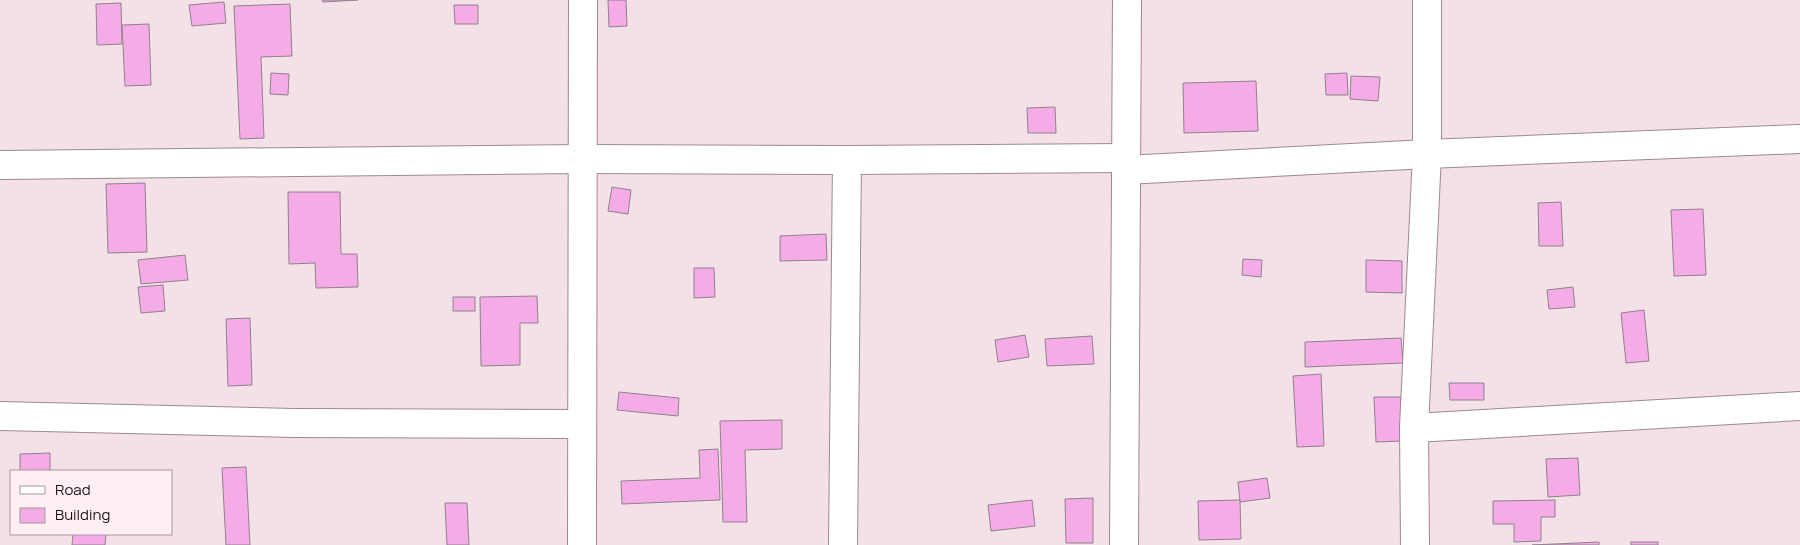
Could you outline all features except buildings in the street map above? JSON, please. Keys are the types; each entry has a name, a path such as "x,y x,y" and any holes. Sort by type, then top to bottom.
{"street":[{"path":"582,545 583,0"},
{"path":"1124,545 1127,0"},
{"path":"1415,545 1414,428 1428,154 1426,0"},
{"path":"0,165 582,158 1126,164 1800,139"},
{"path":"843,545 847,160"},
{"path":"1414,428 1800,406"},
{"path":"0,416 292,423 582,424"}]}
